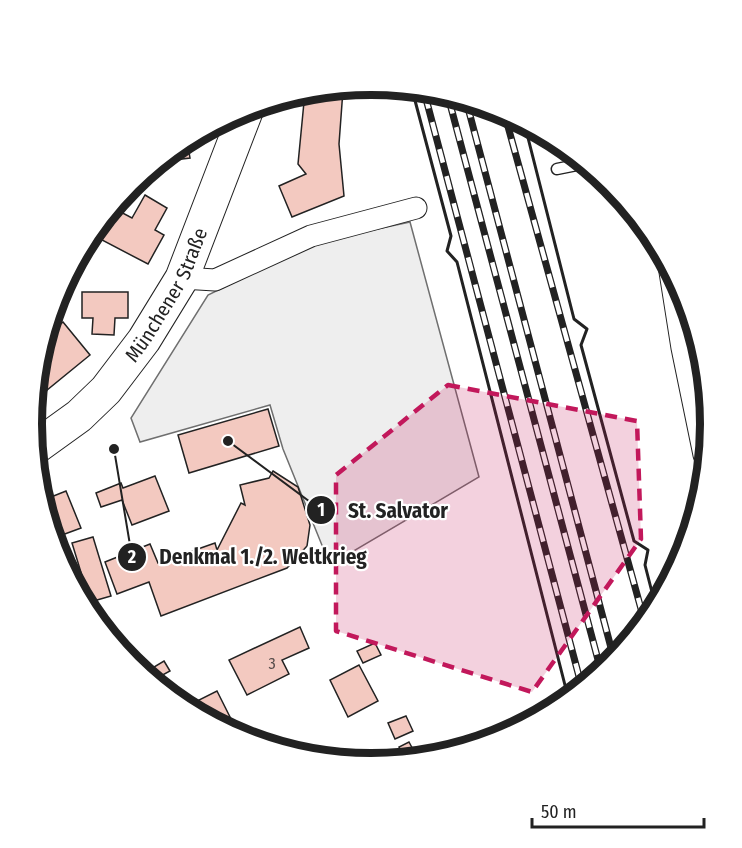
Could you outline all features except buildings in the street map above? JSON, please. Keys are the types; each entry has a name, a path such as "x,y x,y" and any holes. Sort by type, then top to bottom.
{"main road":[{"name":"Münchener Straße","path":"43,442 79,416 106,390 144,340 182,278 242,121"}],"street":[{"path":"182,278 214,280 311,236 416,208"},
{"path":"674,295 700,433"}],"lane":[{"path":"557,169 574,166"}],"highlighted area":[{"path":"448,385 637,421 641,539 532,692 336,631 336,475"}],"shaded area":[{"path":"410,222 479,477 330,565 283,449 270,405 140,442 131,418 208,295 316,242"}],"railway":[{"path":"426,100 579,678"},
{"path":"450,105 599,662"},
{"path":"468,110 611,649"},
{"path":"508,125 642,611"}],"wall":[{"path":"414,98 451,236 447,251 457,262 566,689"},
{"path":"527,134 574,319 587,329 581,345 634,541 648,550 645,565 652,594"}],"place":[{"name":"St. Salvator","path":"228,441"},
{"name":"Denkmal 1./2. Weltkrieg","path":"114,449"}]}
